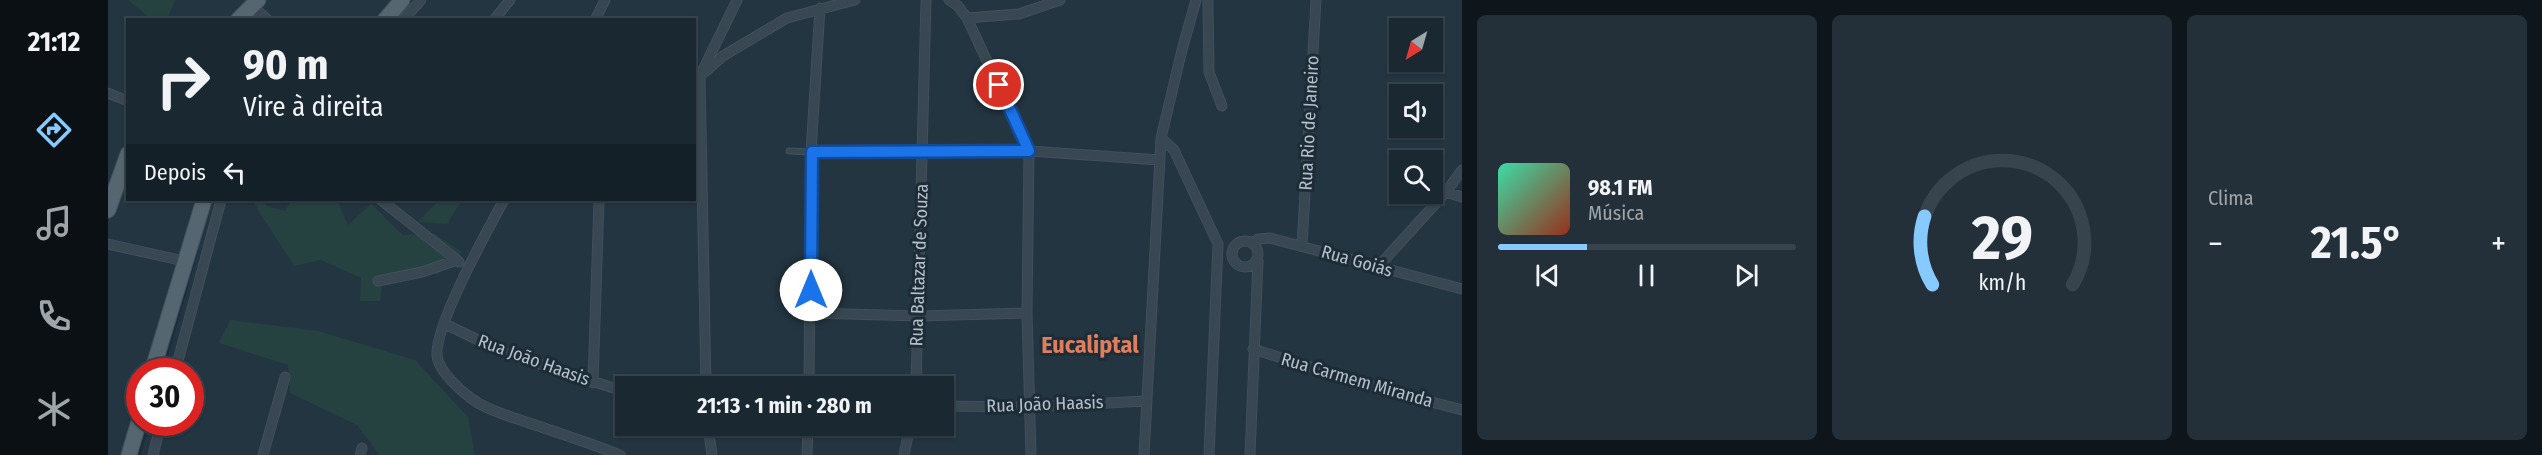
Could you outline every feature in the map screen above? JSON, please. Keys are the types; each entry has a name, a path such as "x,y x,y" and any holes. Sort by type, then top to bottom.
{"main road":[{"path":"387,18 402,0"},
{"path":"240,18 255,3"},
{"path":"108,210 126,160"},
{"path":"156,358 204,201"},
{"path":"129,455 135,436"}],"street":[{"path":"404,18 421,0"},
{"path":"496,18 510,0"},
{"path":"596,18 604,0"},
{"path":"706,376 702,156 696,80 737,0"},
{"path":"696,80 723,56 765,29 787,18 855,0"},
{"name":"Rua Baltazar de Souza","path":"916,376 926,0"},
{"path":"949,0 967,18 1029,151 1027,313 1031,455"},
{"path":"967,18 1019,14 1060,0"},
{"path":"1144,455 1161,138 1196,0"},
{"path":"1208,0 1209,72 1222,106"},
{"name":"Rua Rio de Janeiro","path":"1302,246 1316,0"},
{"path":"255,3 266,18"},
{"path":"809,376 812,152 820,8"},
{"path":"108,93 126,100"},
{"path":"1161,138 1174,150 1218,244 1209,455"},
{"path":"812,152 1029,151 1160,160"},
{"path":"1377,268 1446,192 1462,170"},
{"path":"1446,192 1462,197"},
{"path":"179,358 221,201"},
{"path":"382,201 457,260 467,271"},
{"path":"503,201 467,271 445,324 438,344 437,356 441,366 477,402 620,455"},
{"path":"593,382 598,201"},
{"name":"Rua Goiás","path":"1253,243 1270,238 1462,289"},
{"path":"1250,455 1253,348 1257,287 1258,250 1253,243 1242,241 1237,243 1232,252 1235,263 1257,287"},
{"path":"108,244 184,261"},
{"path":"1218,244 1232,252"},
{"path":"378,281 422,272 457,260"},
{"path":"1239,266 1250,267 1258,260"},
{"path":"811,313 919,316 1027,313"},
{"name":"Rua João Haasis","path":"445,324 505,353 615,389"},
{"name":"Rua Carmem Miranda","path":"1253,348 1378,388 1462,410"},
{"path":"263,455 285,377"},
{"name":"Rua João Haasis","path":"954,406 1028,407 1146,401"},
{"path":"153,455 158,436"},
{"path":"709,436 712,455"},
{"path":"807,455 808,436"},
{"path":"904,455 908,436"}],"lane":[{"path":"789,151 812,152"}],"green space":[{"path":"128,0 175,0 167,18 150,18"},
{"path":"253,201 266,201 266,206 285,211 291,201 337,201 348,225 371,204 403,235 434,234 462,252 438,274 383,275 380,301 360,301 361,278 321,260 294,266"},
{"path":"438,201 461,201 447,224 418,222"},
{"path":"230,320 318,331 415,360 468,417 475,455 380,455 357,425 290,393 288,365 219,343"}],"waterway":[{"path":"166,358 197,250"},
{"path":"139,455 144,436"}],"district":[{"name":"Eucaliptal","path":"1090,345"}],"route":[{"path":"811,290 812,152 1029,151 999,85"}]}
